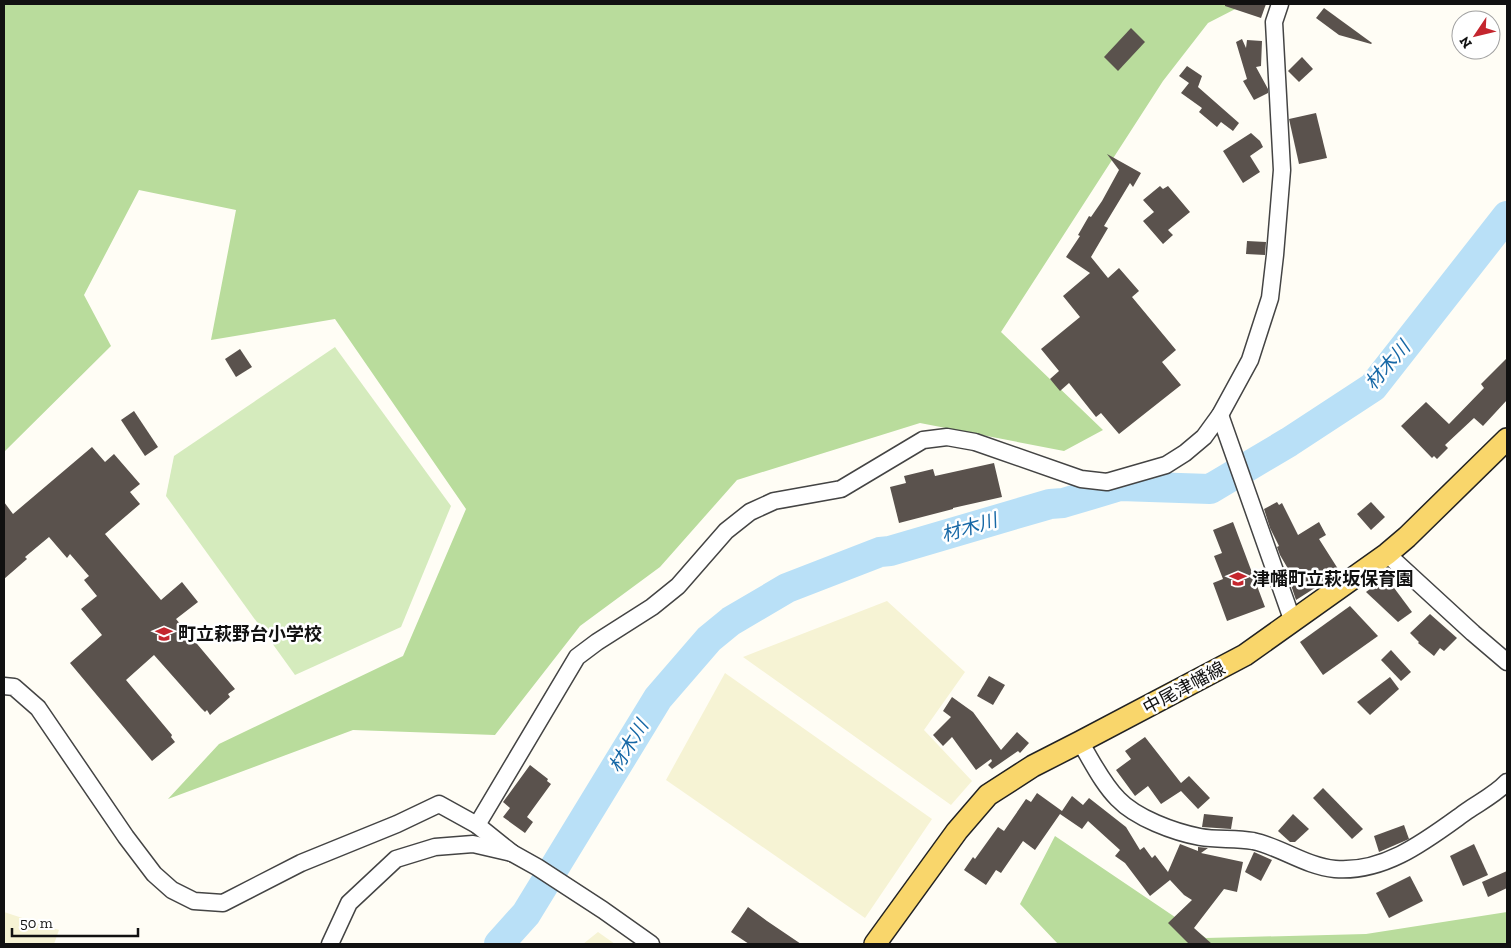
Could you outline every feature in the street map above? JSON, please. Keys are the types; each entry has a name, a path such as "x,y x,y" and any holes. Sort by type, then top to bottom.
{"main road":[{"name":"中尾津幡線","path":"875,944 957,831 988,796 1033,766 1245,655 1293,622 1387,554 1407,537 1507,439"}],"street":[{"path":"477,825 577,657 652,608 678,586 726,531 750,512 774,501 841,489 923,440 947,437 975,442 1080,479 1106,482 1166,465 1185,453 1204,437 1220,415 1250,360 1270,298 1282,170 1274,22 1280,4"},
{"path":"1220,415 1293,622"},
{"path":"1387,554 1507,662"},
{"path":"4,686 14,687 38,708 126,837 154,874 172,890 194,901 222,903 301,863 397,824 439,804 477,825 512,853 603,910 651,944"},
{"path":"1080,742 1113,793 1136,814 1199,837 1260,843 1316,866 1336,869 1361,868 1388,861 1418,846 1507,785"},
{"path":"330,944 349,903 396,859 435,847 473,844 512,853"}],"shaded area":[{"path":"887,601 965,672 924,730 972,781 951,805 743,657"},
{"path":"725,673 932,819 865,918 666,780"},
{"path":"4,912 59,930 54,944 4,944"},
{"path":"598,932 615,944 583,944"}],"green space":[{"path":"4,4 1245,4 1208,23 1163,81 1001,332 1103,430 1064,451 920,423 737,480 660,567 580,626 495,735 353,730 168,799 219,744 403,656 466,509 335,319 211,340 236,210 139,190 84,295 111,346 4,452"},
{"path":"335,347 451,506 401,627 295,675 166,496 174,456"},
{"path":"1055,836 1206,938 1366,934 1507,912 1507,944 1058,944 1020,904"}],"building":[{"path":"1225,4 1266,4 1261,18 1225,6"},
{"path":"1324,8 1372,43 1339,35 1316,18"},
{"path":"1131,28 1145,42 1118,71 1104,57"},
{"path":"1242,39 1246,48 1247,40 1262,41 1261,66 1256,67 1268,89 1268,93 1254,100 1243,81 1247,79 1236,42"},
{"path":"1302,57 1313,69 1299,82 1288,71"},
{"path":"1187,66 1202,76 1198,87 1239,123 1233,131 1221,122 1217,127 1199,112 1202,108 1181,93 1189,83 1179,76"},
{"path":"1316,113 1327,158 1299,164 1289,119"},
{"path":"1251,133 1260,141 1263,147 1250,156 1260,172 1243,183 1223,151"},
{"path":"1107,154 1141,173 1133,187 1130,183 1104,226 1108,228 1091,257 1108,278 1119,268 1139,291 1132,297 1176,350 1162,362 1181,385 1119,434 1101,413 1096,417 1069,383 1060,391 1050,379 1059,371 1041,349 1080,317 1063,296 1090,273 1066,257 1080,236 1078,235 1089,216 1091,217 1102,201 1119,170"},
{"path":"1160,186 1163,189 1168,186 1190,212 1168,230 1173,235 1163,244 1143,221 1154,212 1143,200"},
{"path":"1247,241 1266,242 1265,255 1246,254"},
{"path":"240,349 252,367 236,377 225,359"},
{"path":"1507,358 1507,400 1483,426 1474,418 1445,445 1448,448 1437,459 1434,456 1432,458 1401,426 1426,402 1449,424 1484,388 1481,384"},
{"path":"134,411 158,447 145,456 121,420"},
{"path":"92,447 105,462 114,454 140,484 130,492 140,504 105,534 161,600 182,582 198,602 176,619 235,689 228,694 230,697 210,715 207,710 205,712 201,708 154,655 126,680 172,735 171,737 175,742 152,761 70,663 102,635 81,609 97,596 84,580 89,576 70,554 67,558 49,537 25,557 27,559 4,579 4,502 13,514"},
{"path":"994,463 1002,497 899,523 890,487 906,483 904,476 933,469 935,476"},
{"path":"1277,502 1279,505 1282,503 1298,535 1319,522 1326,535 1319,539 1340,572 1296,600 1290,582 1294,579 1280,555 1277,547 1279,546 1270,528 1264,509"},
{"path":"1371,502 1385,517 1371,530 1357,514"},
{"path":"1233,522 1265,607 1227,621 1213,583 1223,579 1214,556 1222,553 1213,530"},
{"path":"1386,577 1412,612 1398,622 1366,592"},
{"path":"1350,606 1378,636 1323,675 1300,642"},
{"path":"1430,614 1457,638 1444,651 1440,648 1434,656 1418,643 1410,633"},
{"path":"1391,650 1411,672 1401,681 1381,660"},
{"path":"989,676 1005,685 993,705 977,696"},
{"path":"1390,677 1399,689 1370,715 1357,702"},
{"path":"952,697 973,712 1001,750 1017,732 1029,743 1020,753 1018,751 992,769 988,765 992,761 991,759 976,770 952,737 943,746 933,735 951,717 943,711"},
{"path":"1145,737 1181,783 1189,776 1210,798 1198,809 1181,791 1161,804 1148,786 1135,796 1116,770 1131,759 1125,751"},
{"path":"530,765 548,779 547,781 551,784 527,817 533,822 525,833 503,817 510,808 503,802"},
{"path":"1323,788 1363,829 1352,839 1313,798"},
{"path":"1037,793 1062,811 1072,796 1083,805 1089,798 1126,827 1140,850 1144,847 1152,858 1155,855 1168,872 1180,844 1198,851 1198,847 1208,848 1201,853 1243,862 1237,892 1224,889 1194,928 1212,944 1189,944 1168,923 1192,900 1184,895 1170,880 1150,896 1125,863 1115,856 1120,850 1088,821 1082,829 1060,814 1035,850 1023,841 1001,873 996,870 986,885 964,870 973,857 975,859 998,827 1004,831 1026,799 1031,802"},
{"path":"1204,814 1233,817 1231,829 1202,827"},
{"path":"1293,814 1309,829 1295,842 1290,842 1278,831"},
{"path":"1404,825 1409,839 1379,852 1374,836"},
{"path":"1474,844 1488,875 1463,886 1450,856"},
{"path":"1254,852 1272,860 1261,881 1245,872"},
{"path":"1507,871 1507,888 1488,897 1482,882"},
{"path":"1410,876 1423,901 1389,918 1376,893"},
{"path":"748,907 801,944 749,944 731,932"}],"waterway":[{"name":"材木川","path":"499,944 526,914 658,698 709,639 731,621 787,588 880,552 890,551 1050,504 1063,503 1120,486 1210,489 1289,442 1373,387 1507,216"}],"place":[{"name":"津幡町立萩坂保育園","path":"1238,579"},
{"name":"町立萩野台小学校","path":"164,634"}]}
